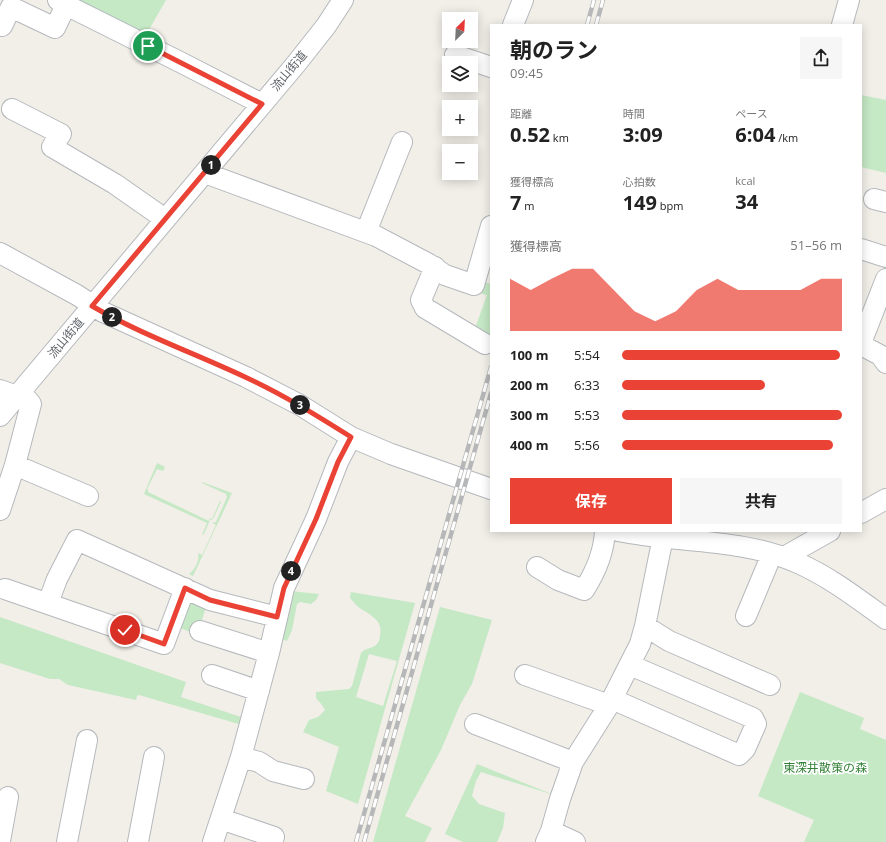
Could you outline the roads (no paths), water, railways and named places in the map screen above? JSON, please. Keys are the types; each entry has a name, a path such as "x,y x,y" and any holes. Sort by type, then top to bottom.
{"street":[{"name":"流山街道","path":"0,416 13,393 92,306 205,173 326,26 343,0"},
{"path":"513,24 523,0"},
{"path":"842,24 849,0"},
{"path":"2,26 11,7 55,28 62,3 262,104"},
{"path":"455,55 490,66"},
{"path":"12,109 54,129 61,134 52,147 115,184 166,219"},
{"path":"366,232 402,142"},
{"path":"205,173 366,232 432,262 444,275 474,285 490,229"},
{"path":"862,249 886,257"},
{"path":"0,254 77,296 92,306 148,334 246,377 300,405 351,437 391,454 425,474 490,489"},
{"path":"432,262 421,300 425,308 485,344"},
{"path":"862,341 886,279"},
{"path":"862,345 880,355 886,363"},
{"path":"0,510 15,465 32,404 13,393"},
{"path":"213,842 241,757 269,653 284,588 316,519 338,462 351,437"},
{"path":"15,465 88,496"},
{"path":"862,512 886,499"},
{"path":"537,567 558,580 584,590 592,578 604,540 605,532"},
{"path":"626,532 744,547 778,556 814,571 886,619"},
{"path":"746,616 778,556 828,532"},
{"path":"575,842 548,837 573,762 610,702 640,644 663,537"},
{"path":"48,603 57,579 77,540 210,600 277,617"},
{"path":"5,589 164,644 185,588"},
{"path":"645,626 669,641 770,685"},
{"path":"200,631 269,653"},
{"path":"525,675 610,702 739,754 745,749 756,724 753,718 630,665"},
{"path":"212,675 259,691"},
{"path":"475,724 573,762"},
{"path":"68,842 87,740"},
{"path":"138,842 154,757"},
{"path":"241,757 259,762 273,771 304,779"},
{"path":"0,841 8,797"},
{"path":"221,819 274,837"}],"railway":[{"path":"587,24 594,0"},
{"path":"596,24 603,0"},
{"path":"356,842 490,371"},
{"path":"364,842 490,397"}],"park label":[{"name":"東深井散策の森","path":"825,768"}]}
